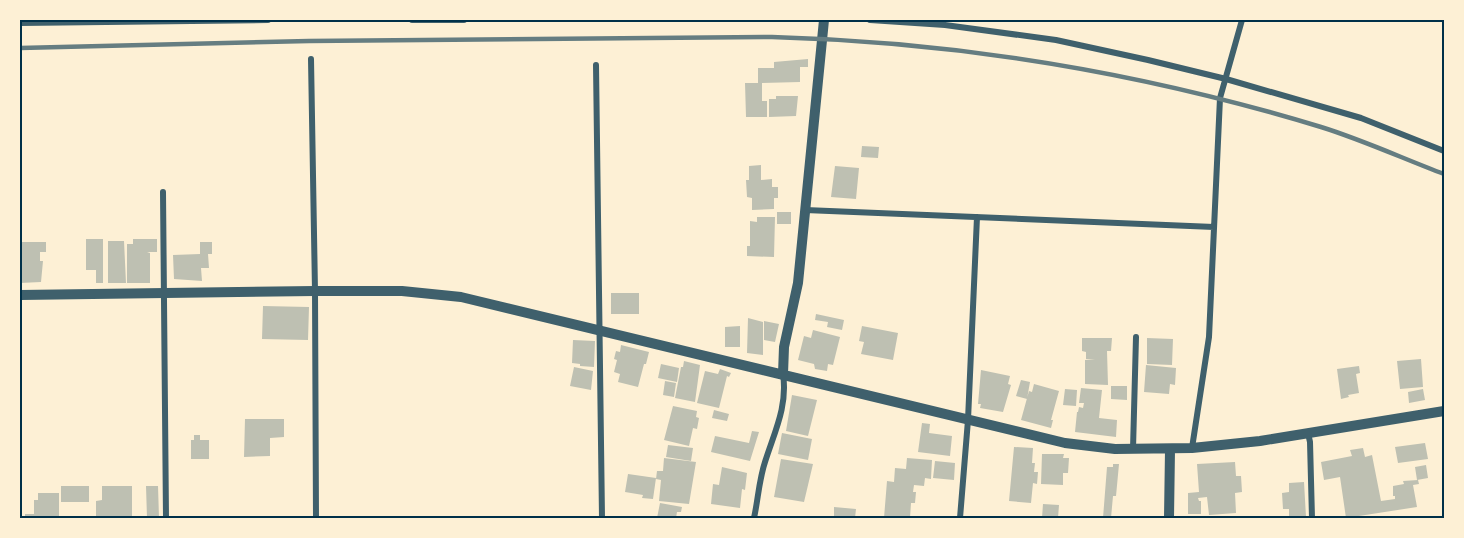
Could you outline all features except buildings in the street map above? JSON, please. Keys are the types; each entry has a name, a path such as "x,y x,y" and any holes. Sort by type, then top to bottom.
{"street":[{"path":"20,24 268,20"},
{"path":"412,20 464,20"},
{"path":"754,519 764,464 780,418 785,388 784,347 798,283 824,20"},
{"path":"870,20 945,22 1056,40 1226,79 1361,118 1444,151"},
{"path":"1192,448 1209,337 1220,98 1242,20"},
{"path":"311,59 315,291 315,519"},
{"path":"596,65 602,519"},
{"path":"163,192 166,519"},
{"path":"806,210 1214,227"},
{"path":"960,519 968,420 977,217"},
{"path":"20,294 402,291 461,297 1065,443 1133,449 1170,450 1260,441 1444,411"},
{"path":"1133,449 1136,337"},
{"path":"1308,433 1312,519"},
{"path":"1169,519 1170,450"}],"railway":[{"path":"20,48 309,41 772,37 911,46 981,53 1050,64 1187,91 1321,127 1444,174"}]}
